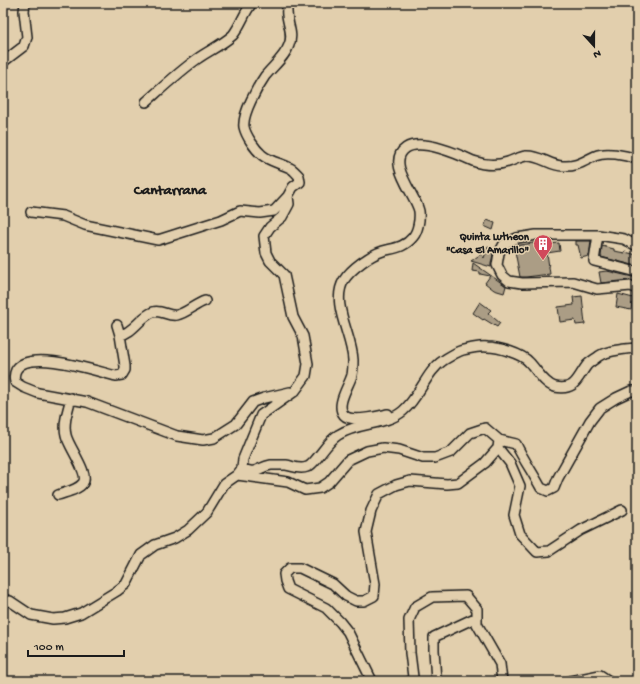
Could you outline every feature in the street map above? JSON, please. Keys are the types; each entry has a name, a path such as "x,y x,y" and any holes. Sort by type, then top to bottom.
{"street":[{"path":"3,62 24,46 27,37 24,11 26,3"},
{"path":"146,102 197,59 232,36 241,24 252,3"},
{"path":"31,212 63,216 85,225 158,240 221,220 240,211 260,213 274,211 300,182 299,176 291,168 275,162 261,154 250,141 244,126 246,114 255,93 266,76 282,57 292,38 286,10 288,3"},
{"path":"395,416 393,414 389,414 353,419 342,413 340,406 352,374 353,359 341,312 340,290 343,281 349,273 375,254 384,250 394,249 405,244 412,238 417,230 419,220 417,204 411,195 399,169 398,162 402,150 408,146 414,145 444,149 488,165 509,162 529,156 540,158 553,165 564,166 576,165 604,154 627,156 637,159"},
{"path":"240,472 243,459 261,415 295,390 306,376 308,364 303,336 293,317 284,275 270,261 266,253 264,236 270,227 282,217 289,204 288,196"},
{"path":"637,246 624,239 598,235 536,235 517,238 504,244 499,253 497,265 502,275 509,281 522,283 573,282 597,289 631,286 637,289"},
{"path":"598,235 594,262 637,272"},
{"path":"120,335 127,333 152,312 156,311 168,315 177,315 187,311 198,303 205,301"},
{"path":"117,325 120,335 125,370 124,374 116,376 61,362 29,361 20,365 15,371 15,382 38,393 87,402 177,436 203,440 214,438 236,424 253,402 295,390"},
{"path":"3,599 10,601 31,615 65,618 81,613 118,592 126,584 141,555 155,546 175,538 188,530 207,512 224,484 240,472 257,470 269,465 287,465 296,468 307,467 337,435 349,430 379,422 395,416 404,410 412,402 433,371 442,361 460,351 487,347 513,352 528,360 549,384 565,388 574,384 588,364 601,355 622,349 637,348"},
{"path":"498,444 516,444 540,488 548,491 554,488 558,478 590,421 600,408 631,390 637,391"},
{"path":"58,495 76,488 84,483 85,480 83,471 70,447 66,436 66,420 71,398"},
{"path":"240,472 288,482 305,490 320,488 329,482 348,460 367,451 383,448 399,450 423,458 435,458 451,452 470,432 485,428 498,444 510,463 520,486 514,515 520,534 537,552 549,551 581,530 622,510"},
{"path":"372,681 348,632 340,622 326,608 288,589 284,574 290,568 300,568 333,584 346,596 356,601 364,601 374,596 375,584 366,532 371,511 379,494 396,484 410,481 447,484 458,483 485,463 498,444"},
{"path":"412,681 409,620 415,607 432,597 466,596 476,609 477,624 500,664 502,681"},
{"path":"436,681 434,637 477,617"},
{"path":"570,681 600,675 609,681"}],"building":[{"path":"487,220 495,223 493,230 484,226"},
{"name":"Quinta Lutheon \"Casa El Amarillo\"","path":"546,241 546,244 559,243 560,251 547,253 550,274 520,277 514,246"},
{"path":"576,241 591,241 589,256 581,258"},
{"path":"602,246 614,249 614,251 637,255 637,266 601,257"},
{"path":"488,247 494,249 491,267 471,261 481,254 484,258"},
{"path":"473,263 506,286 504,293 494,290 485,283 490,276 472,271"},
{"path":"607,271 637,278 637,282 630,280 601,283 599,272"},
{"path":"618,294 637,299 637,304 632,303 631,310 616,307"},
{"path":"582,296 585,324 576,325 575,320 560,322 558,307 574,305 573,297"},
{"path":"480,302 491,310 488,313 500,323 497,327 473,313"}],"place":[{"name":"Quinta Lutheon \"Casa El Amarillo\"","path":"543,261"}],"district":[{"name":"Cantarrana","path":"170,191"}]}
